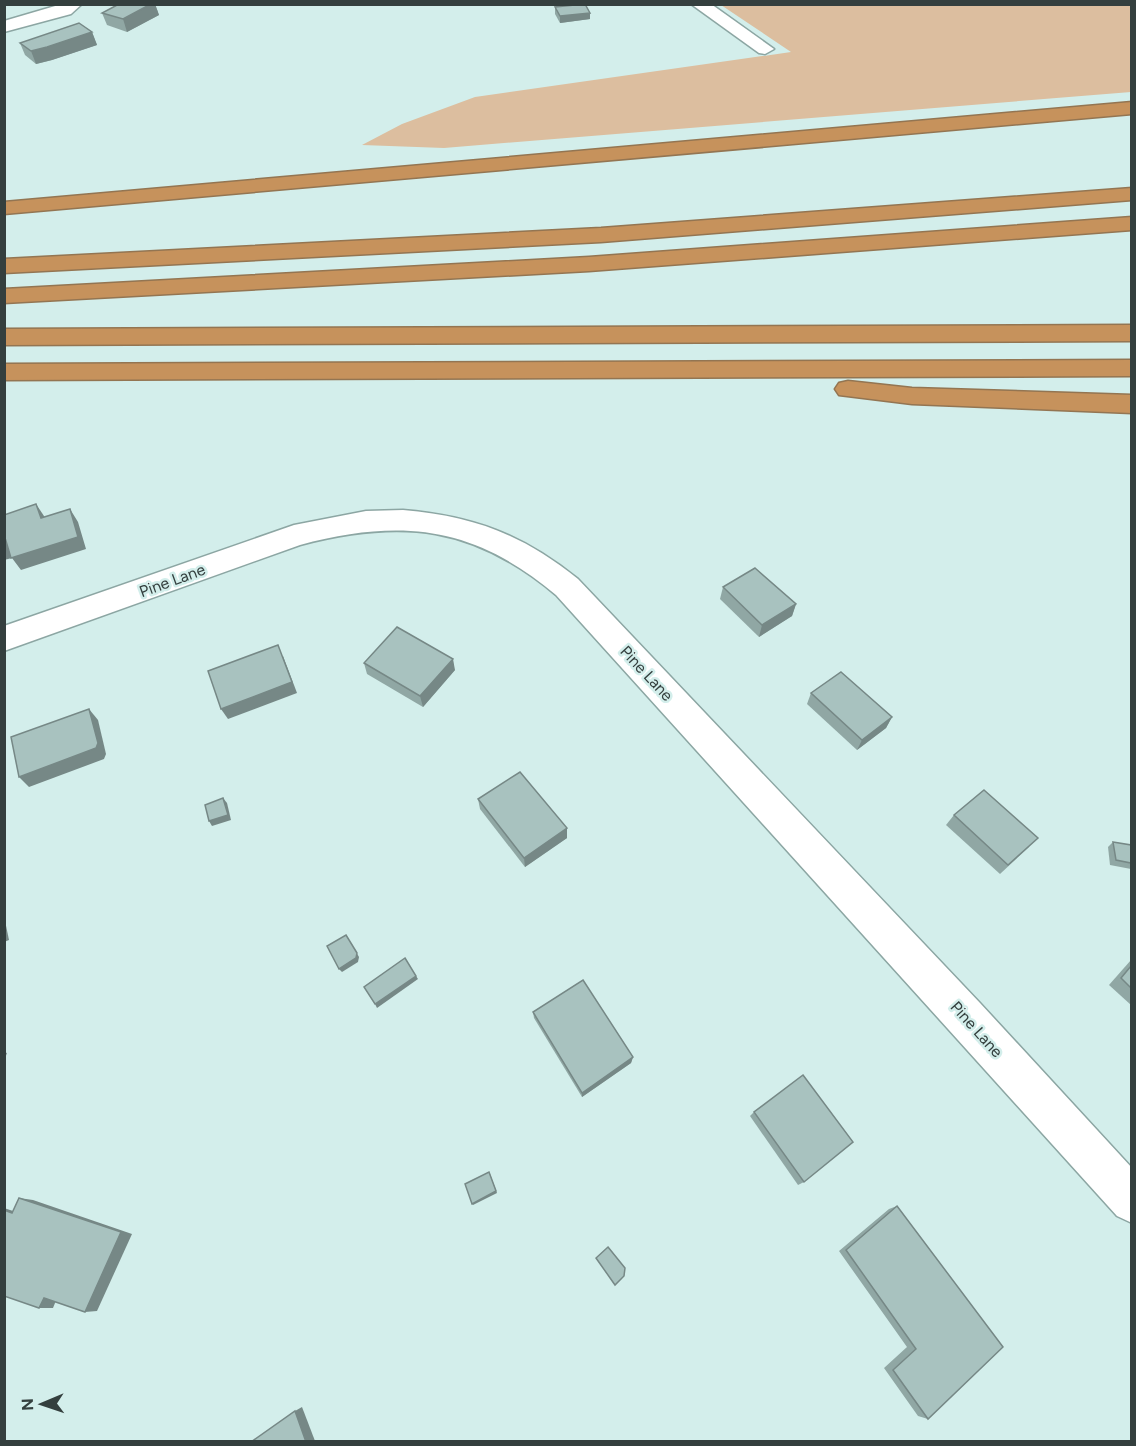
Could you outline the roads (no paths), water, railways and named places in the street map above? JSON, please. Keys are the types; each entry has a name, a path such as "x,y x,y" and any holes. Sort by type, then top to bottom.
{"highway":[{"path":"4,208 1131,108"},
{"path":"706,227 866,201 1077,178"},
{"path":"4,266 323,251 706,227 1131,195"},
{"path":"4,296 589,264 1131,223"},
{"path":"4,338 1131,333"},
{"path":"4,372 1131,368"},
{"path":"685,371 912,396 1131,404"}],"street":[{"path":"4,27 65,10 74,4"},
{"path":"699,4 765,49"},
{"name":"Pine Lane","path":"4,639 294,536 337,524 380,519 423,520 464,528 503,541 537,561 567,587 966,1017 1131,1202"}]}
